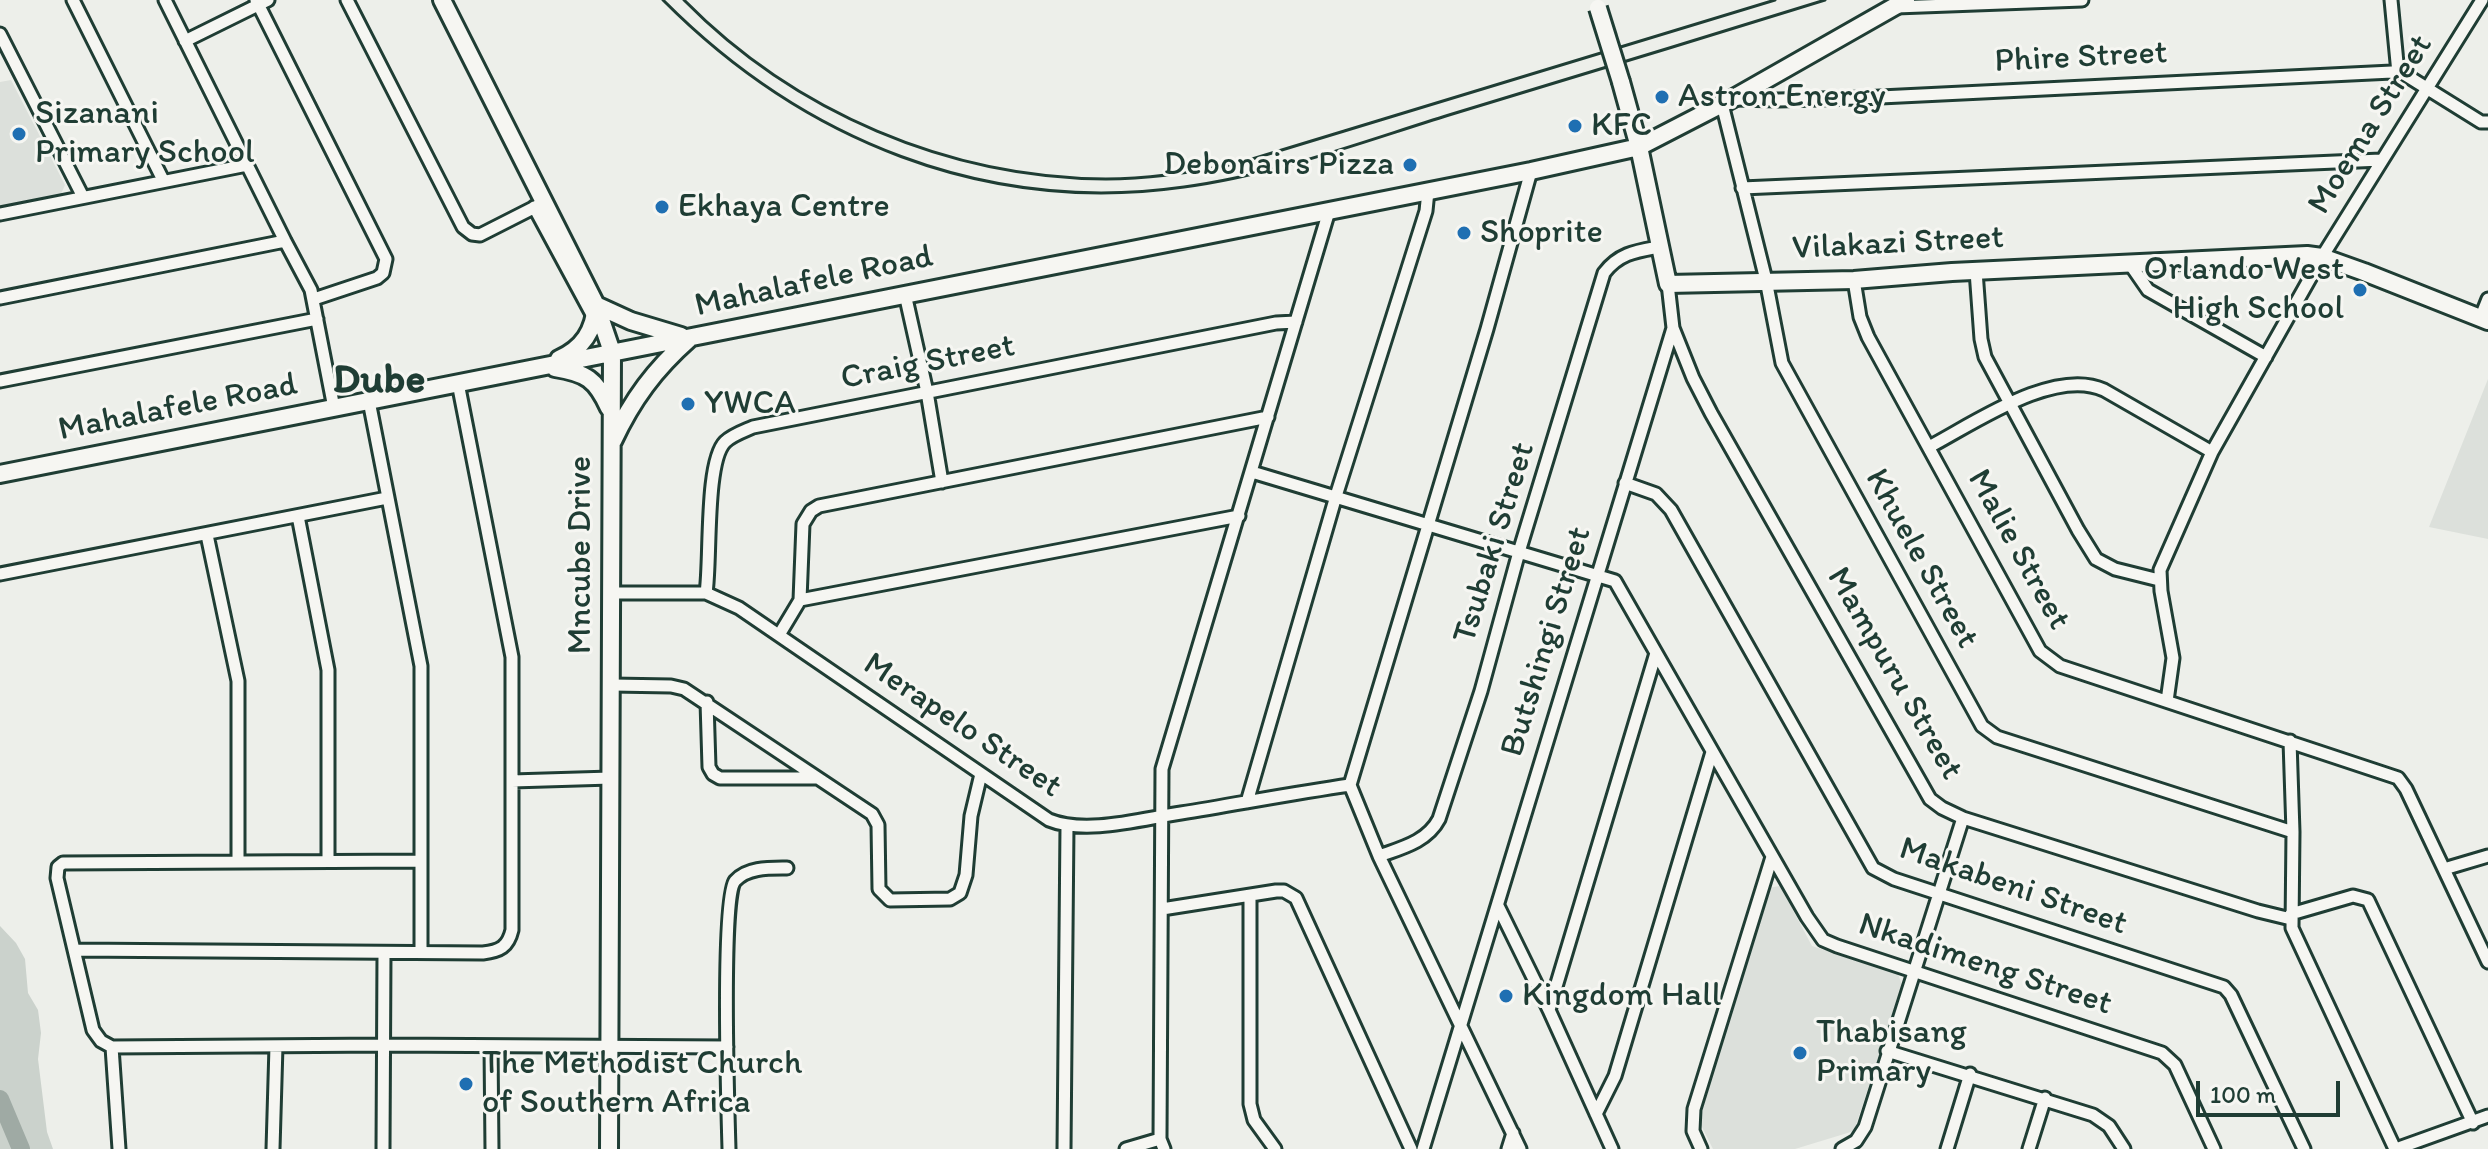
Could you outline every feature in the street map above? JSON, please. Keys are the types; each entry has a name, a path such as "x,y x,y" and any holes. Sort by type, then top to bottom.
{"main road":[{"name":"Mncube Drive","path":"442,0 612,352 609,1149"},
{"name":"Mahalafele Road","path":"0,474 1531,171 1639,147 1901,3"},
{"name":"Butshingi Street","path":"1597,4 1639,147 1668,284"},
{"name":"Vilakazi Street","path":"1668,284 1854,280 1976,271 2322,257 2484,320"},
{"path":"545,366 570,355 582,344 595,312 691,338"},
{"path":"611,446 643,386 665,360 691,338"},
{"path":"545,366 587,377 600,388 611,413"}],"street":[{"path":"73,0 163,180"},
{"path":"165,0 307,280 314,299 334,408"},
{"path":"347,0 463,227 472,234 480,235 540,205"},
{"path":"1901,3 2082,0"},
{"path":"2391,0 2398,73"},
{"name":"Moema Street","path":"2167,701 2173,658 2159,580 2163,560 2212,452 2322,257 2482,0"},
{"path":"185,41 261,2 386,259 383,273 377,278 314,299"},
{"path":"0,34 83,197"},
{"name":"Phire Street","path":"1727,101 1860,98 2398,73 2474,118 2488,122"},
{"name":"Khuele Street","path":"1727,101 1742,188 1766,280 1782,363 1982,726 1997,737 2293,832"},
{"path":"1742,188 2381,160"},
{"path":"0,214 247,165"},
{"path":"1520,1149 1379,856 1350,785 1531,171"},
{"path":"1247,802 1336,496 1426,211 1428,191"},
{"path":"1126,1149 1162,1144 1161,816 1164,761 1329,211"},
{"path":"0,298 285,241"},
{"name":"Tsubaki Street","path":"1379,856 1422,838 1439,819 1481,691 1519,552 1604,273 1617,258 1659,247"},
{"path":"2130,264 2148,290 2266,357"},
{"path":"1976,271 1982,347 2078,530 2096,559 2115,569 2159,580"},
{"name":"Malie Street","path":"1854,280 1860,317 1868,337 2040,651 2060,666 2398,778 2488,962"},
{"name":"Butshingi Street","path":"1423,1149 1673,328 1668,284"},
{"path":"905,294 927,392 942,482"},
{"path":"2484,320 2488,299"},
{"path":"0,381 317,319"},
{"name":"Craig Street","path":"706,593 712,490 718,457 725,442 753,427 1276,323 1296,322"},
{"name":"Mampuru Street","path":"1673,328 1711,413 1930,799 1963,818 2291,916"},
{"path":"74,950 483,953 496,951 510,941 512,657 458,383"},
{"path":"1929,447 2052,386 2097,387 2212,452"},
{"path":"369,401 421,666 421,951"},
{"path":"779,635 800,600 803,524 811,511 819,506 1268,417"},
{"path":"1252,472 1598,575"},
{"name":"Makabeni Street","path":"1625,483 1656,494 1671,510 1866,859 1882,874 1937,894 2224,987 2231,995 2304,1149"},
{"path":"0,574 387,498"},
{"path":"298,516 328,670 328,861"},
{"path":"800,600 1239,516"},
{"path":"207,535 238,681 238,861"},
{"name":"Nkadimeng Street","path":"1598,575 1619,583 1712,752 1823,940 2154,1049 2168,1057 2214,1149"},
{"name":"Merapelo Street","path":"612,593 706,593 739,608 1049,820 1067,826 1089,827 1350,785"},
{"path":"1549,1010 1656,653"},
{"path":"612,685 684,689 875,819 878,825 879,889 883,896 898,902 950,899 960,893 966,875 971,816 981,774"},
{"path":"707,702 709,767 713,774 720,778 817,778"},
{"path":"2290,741 2293,832 2291,916 2295,937 2395,1149 2488,1116"},
{"path":"1596,1114 1615,1076 1712,752"},
{"path":"512,781 611,778"},
{"path":"1842,1149 1862,1135 1963,818"},
{"path":"1064,1149 1067,826"},
{"path":"2444,869 2488,856"},
{"path":"1701,1149 1693,1131 1692,1115 1772,857"},
{"path":"420,861 63,863 58,867 57,878 93,1030 101,1041 112,1047 727,1047"},
{"path":"729,1149 730,888 736,879 747,873 787,868"},
{"path":"1162,909 1284,891 1296,898 1411,1149"},
{"path":"1250,896 1251,1112 1275,1149"},
{"path":"2291,916 2353,896 2368,900 2473,1123"},
{"path":"1498,906 1612,1149"},
{"path":"383,1149 384,953"},
{"path":"273,1149 276,1046"},
{"path":"112,1047 119,1149"},
{"path":"491,1047 492,1149"},
{"path":"1887,1051 1970,1074 2102,1119 2124,1149"},
{"path":"1947,1149 1970,1074"},
{"path":"2029,1149 2045,1098"},
{"path":"1508,1149 1513,1133"}],"shaded area":[{"name":"Sizanani Primary School","path":"11,80 65,185 61,194 0,206 0,82"},
{"path":"2488,379 2488,539 2429,527"},
{"name":"Thabisang Primary","path":"1780,886 1812,946 1898,974 1902,985 1854,1131 1795,1149 1713,1149 1699,1121 1768,888"},
{"path":"0,926 16,943 25,959 28,993 38,1010 41,1033 38,1059 47,1132 53,1149 0,1149"}],"waterway":[{"path":"0,1099 21,1149"}],"railway":[{"path":"663,0 717,49 775,92 836,128 901,156 968,177 1038,189 1110,193 1218,182 1284,166 1825,0"},
{"path":"684,0 727,40 774,75 824,106 877,131 932,151 989,166 1047,176 1106,179 1140,178 1239,163 1775,0"}],"place":[{"name":"Astron Energy","path":"1662,97"},
{"name":"KFC","path":"1575,126"},
{"name":"Sizanani Primary School","path":"19,134"},
{"name":"Debonairs Pizza","path":"1410,165"},
{"name":"Ekhaya Centre","path":"662,207"},
{"name":"Shoprite","path":"1464,233"},
{"name":"Orlando West High School","path":"2360,290"},
{"name":"YWCA","path":"688,404"},
{"name":"Kingdom Hall","path":"1506,996"},
{"name":"Thabisang Primary","path":"1800,1053"},
{"name":"The Methodist Church of Southern Africa","path":"466,1084"}],"district":[{"name":"Dube","path":"379,381"}]}
